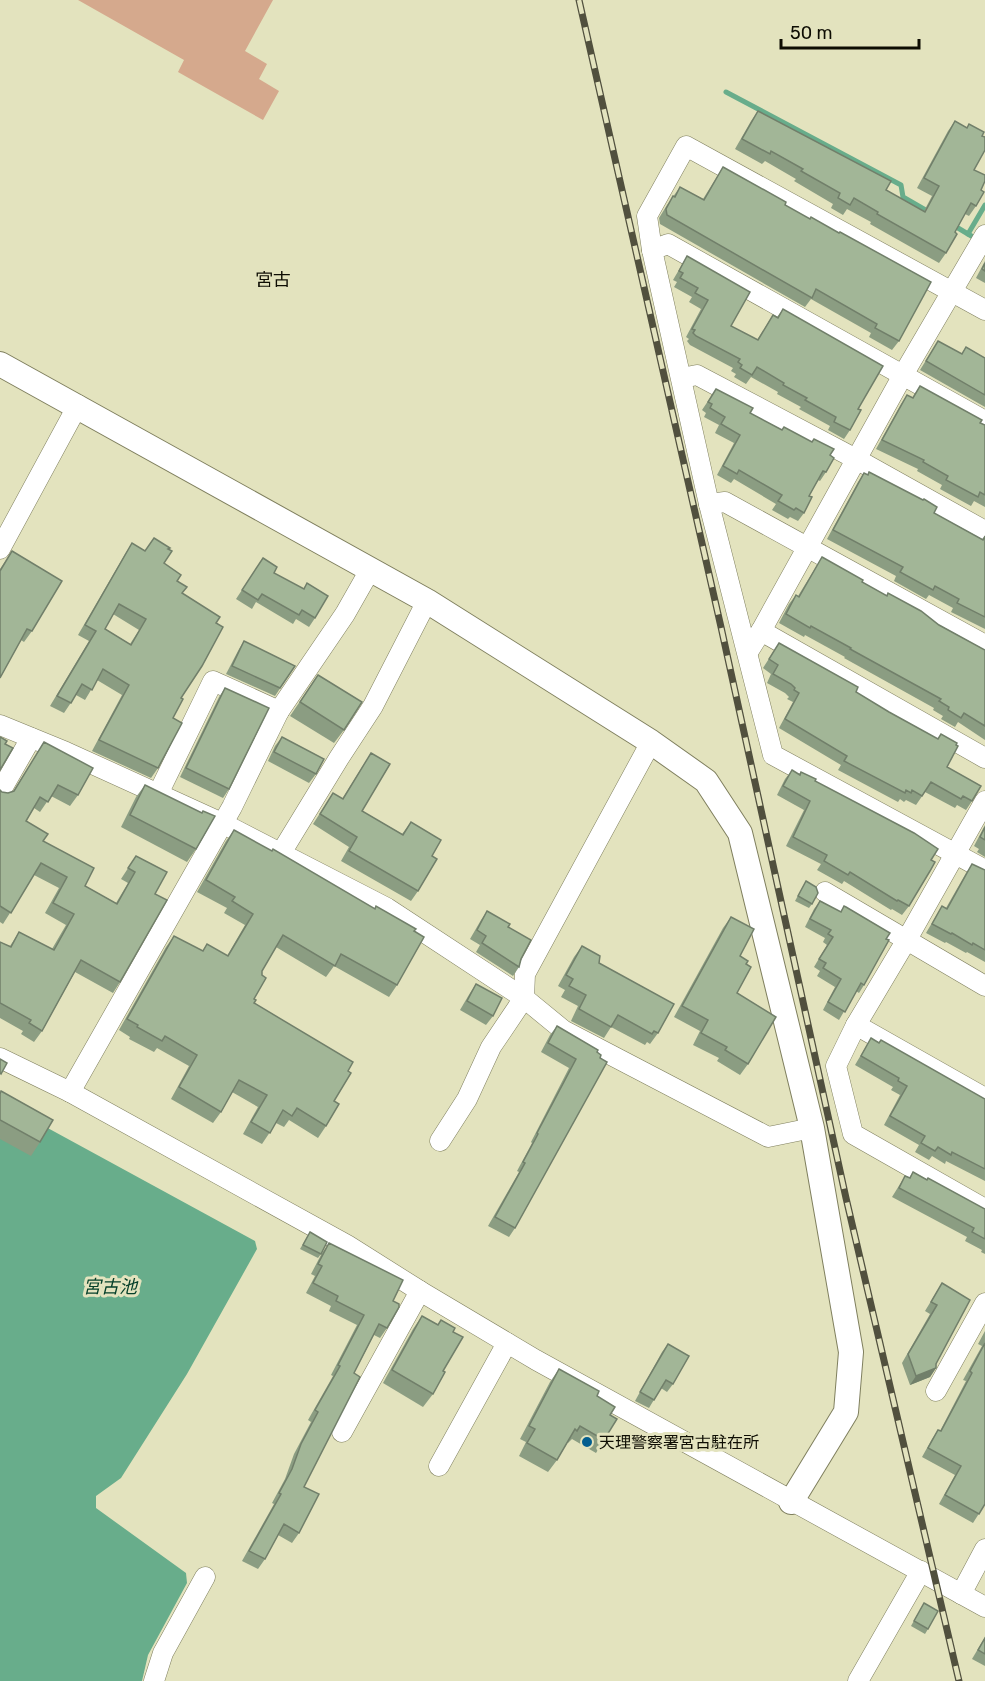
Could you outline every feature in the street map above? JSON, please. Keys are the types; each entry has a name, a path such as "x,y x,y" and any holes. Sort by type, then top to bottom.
{"street":[{"path":"985,310 686,146 647,216 652,250 709,504 773,755 985,870"},
{"path":"748,651 903,375 985,235"},
{"path":"652,250 668,244 985,421"},
{"path":"0,364 78,405 427,602 651,742 706,781 741,833 812,1128 851,1352 846,1412 791,1502"},
{"path":"682,378 697,375 856,459 985,531"},
{"path":"0,549 78,405"},
{"path":"709,504 725,502 985,645"},
{"path":"70,1092 232,807 279,711 345,614 370,570"},
{"path":"281,853 373,706 427,602"},
{"path":"761,631 985,758"},
{"path":"158,794 213,681 279,711"},
{"path":"0,725 222,823 387,908 524,998 563,1030 768,1137 812,1128"},
{"path":"0,792 31,738"},
{"path":"440,1141 467,1099 491,1047 524,998 525,974 651,742"},
{"path":"985,801 856,1025 836,1066 853,1134 985,1209"},
{"path":"825,892 985,986"},
{"path":"856,1025 985,1098"},
{"path":"0,1058 70,1092 347,1245 507,1343 791,1502 985,1607"},
{"path":"342,1432 420,1291"},
{"path":"936,1391 985,1303"},
{"path":"439,1466 507,1343"},
{"path":"961,1594 985,1549"},
{"path":"858,1681 921,1571"},
{"path":"154,1681 163,1653 205,1577"}],"shaded area":[{"path":"78,0 273,0 245,51 267,64 259,79 279,91 263,120 178,72 184,60"}],"water":[{"name":"宮古池","path":"0,1102 255,1241 257,1249 187,1374 121,1478 96,1496 96,1508 186,1573 187,1583 148,1655 142,1681 0,1681"}],"building":[{"path":"758,111 891,181 886,190 925,212 939,186 924,178 955,121 967,128 969,124 984,132 982,136 985,137 985,150 974,170 985,175 981,190 984,192 976,206 971,203 946,253 877,214 878,212 854,198 850,205 838,198 840,193 801,171 803,169 771,151 770,154 742,139"},
{"path":"723,167 786,202 785,205 810,219 811,217 840,232 931,282 899,341 875,328 877,324 816,289 812,298 667,215 666,209 680,187 704,200"},
{"path":"687,256 750,292 731,326 758,340 773,315 778,318 783,309 883,366 858,409 861,410 850,430 834,422 836,417 805,400 807,398 783,385 784,383 757,367 752,375 740,368 742,365 738,362 740,359 693,333 695,330 692,329 708,300 695,293 698,288 680,278 683,273 679,271"},
{"path":"938,341 962,354 966,347 985,358 985,395 926,361"},
{"path":"920,386 982,420 980,423 985,425 985,495 980,492 978,497 946,480 948,476 923,462 924,460 882,440 907,395 913,398"},
{"path":"716,389 753,408 750,413 782,430 784,427 812,442 814,439 834,449 830,455 834,458 826,472 823,471 809,496 812,497 804,513 778,501 782,495 739,470 737,474 723,466 740,435 721,424 725,417 710,408 712,404 708,402"},
{"path":"869,472 937,507 934,513 983,540 985,536 985,617 957,603 959,599 935,586 933,590 900,572 903,567 833,530 864,473 868,475"},
{"path":"154,538 170,548 168,549 172,551 164,563 181,575 177,581 187,587 182,593 220,617 216,623 223,627 181,698 183,699 173,718 182,723 158,768 99,740 129,685 103,669 92,690 82,684 71,703 57,696 96,631 85,625 132,543 145,551","holes":["119,604 146,619 131,645 105,629"]},
{"path":"12,551 62,581 32,631 27,629 0,678 0,571"},
{"path":"822,557 887,596 888,593 921,611 939,625 985,650 985,726 964,713 961,718 948,710 949,707 939,701 941,699 786,614 796,595 799,597"},
{"path":"263,558 277,567 274,573 304,589 307,583 328,596 315,618 302,610 299,615 262,594 258,600 242,590"},
{"path":"244,641 295,666 280,688 232,666"},
{"path":"779,643 858,687 856,692 889,712 938,739 941,734 957,743 958,746 947,767 981,786 972,801 963,796 961,799 931,782 922,796 912,790 911,793 906,790 905,793 844,761 847,756 785,719 799,693 791,684 773,674 778,665 769,659"},
{"path":"318,675 362,702 344,730 300,702"},
{"path":"225,688 269,708 229,789 186,768"},
{"path":"0,737 7,741 5,744 13,748 0,770"},
{"path":"282,737 324,759 316,774 274,752"},
{"path":"44,742 93,768 78,795 58,785 48,802 40,797 26,821 48,834 43,841 94,868 85,886 117,904 135,872 128,868 136,856 167,872 155,894 167,900 120,982 81,960 42,1031 29,1023 31,1020 0,1003 0,942 11,947 19,932 54,950 74,914 53,903 67,877 41,863 11,913 0,906 0,790 8,793 14,791"},
{"path":"371,753 390,764 362,811 403,835 411,822 441,840 432,856 437,859 418,891 349,851 357,837 320,814 333,793 343,799"},
{"path":"792,770 800,775 801,772 816,779 815,781 914,833 938,849 931,860 935,862 909,906 850,872 848,875 824,861 827,855 793,837 810,801 783,786"},
{"path":"145,785 202,813 203,811 215,816 196,849 130,815"},
{"path":"985,827 985,840 980,837"},
{"path":"234,830 272,851 273,849 375,909 376,906 416,929 414,931 424,937 397,985 341,954 335,966 283,935 262,971 262,975 266,978 254,1003 353,1062 348,1071 351,1073 334,1101 339,1104 326,1126 297,1108 292,1116 283,1110 270,1133 251,1122 267,1095 239,1080 221,1112 179,1087 197,1055 165,1036 162,1041 127,1019 174,936 203,951 207,944 228,956 253,914 232,901 235,897 206,880"},
{"path":"972,864 985,870 985,950 932,924 942,906 947,909"},
{"path":"806,881 816,887 818,893 812,904 798,896"},
{"path":"820,901 841,912 844,906 890,933 886,939 889,940 864,985 861,983 845,1012 828,1002 841,979 823,968 826,963 819,959 833,937 828,934 831,930 810,919"},
{"path":"487,911 510,924 508,927 531,940 519,967 482,943 486,936 477,930"},
{"path":"731,917 754,929 740,956 748,961 746,964 751,967 737,993 776,1017 748,1064 725,1050 727,1047 701,1033 708,1020 682,1006"},
{"path":"582,946 600,956 599,963 674,1004 658,1033 654,1031 652,1034 618,1015 611,1027 579,1009 586,995 569,986 573,979 566,975"},
{"path":"476,984 502,998 493,1016 467,1001"},
{"path":"557,1026 598,1050 600,1058 607,1062 515,1228 495,1217 525,1163 523,1162 537,1133 576,1059 548,1043"},
{"path":"871,1038 879,1043 881,1040 985,1099 985,1169 952,1152 951,1155 938,1147 935,1151 921,1143 925,1136 890,1116 907,1086 898,1081 899,1078 861,1056"},
{"path":"0,1059 7,1063 1,1074 0,1073"},
{"path":"1,1091 53,1120 40,1142 0,1120"},
{"path":"913,1172 985,1209 985,1239 972,1232 974,1228 899,1188 905,1176 910,1178"},
{"path":"310,1232 327,1242 321,1254 303,1245"},
{"path":"329,1243 403,1280 393,1301 399,1304 399,1307 387,1328 379,1324 354,1373 360,1377 304,1487 319,1494 299,1533 284,1524 265,1559 249,1551 281,1494 279,1493 292,1469 301,1444 318,1412 315,1410 340,1366 338,1365 364,1315 336,1301 338,1296 313,1283 322,1266 318,1264"},
{"path":"942,1283 970,1300 936,1368 916,1376 908,1354 937,1305 931,1302"},
{"path":"422,1316 438,1325 441,1320 455,1328 453,1332 463,1337 443,1371 445,1372 433,1394 392,1370"},
{"path":"985,1343 985,1504 979,1514 945,1495 961,1466 928,1448 938,1430 941,1431"},
{"path":"668,1344 689,1356 673,1384 666,1380 654,1400 640,1392"},
{"path":"559,1369 599,1391 597,1396 615,1407 610,1415 617,1419 604,1440 580,1426 577,1431 575,1429 557,1460 527,1443 535,1429 529,1426"},
{"path":"924,1603 938,1611 928,1629 914,1621"},
{"path":"985,1638 985,1654 978,1650"}],"waterway":[{"path":"726,92 901,185 903,197 929,212"},
{"path":"968,234 985,205"},
{"path":"953,225 978,240"}],"railway":[{"path":"579,0 721,627 846,1198 959,1681"}],"place":[{"name":"天理警察署宮古駐在所","path":"587,1442"}],"district":[{"name":"宮古","path":"273,280"}]}
